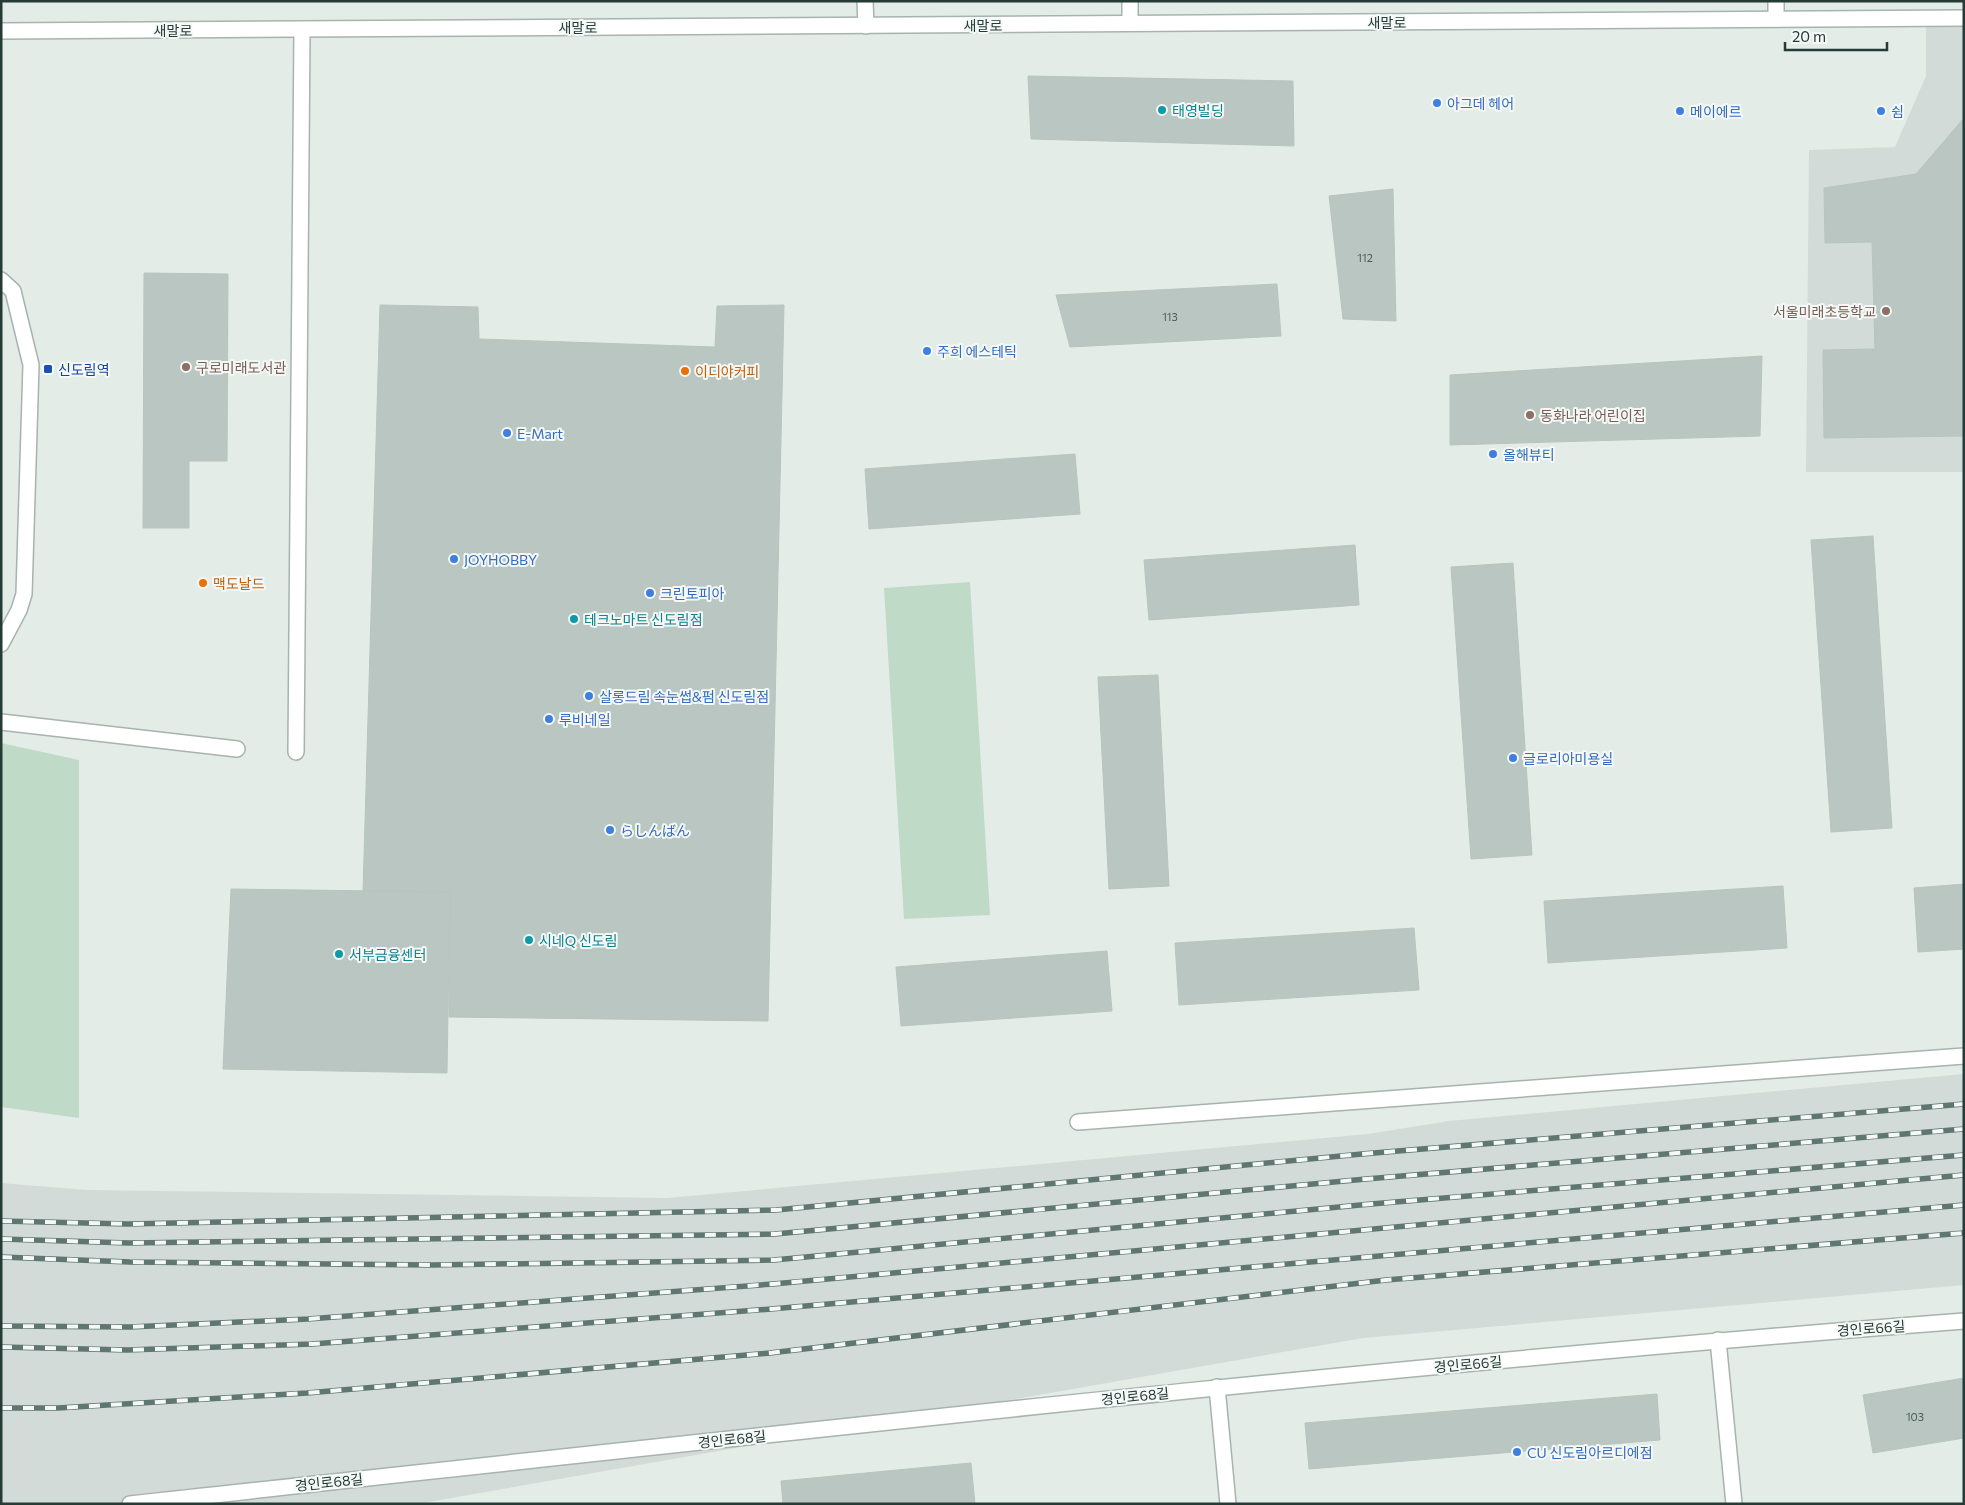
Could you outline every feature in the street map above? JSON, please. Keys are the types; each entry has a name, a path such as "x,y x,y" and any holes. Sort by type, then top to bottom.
{"street":[{"path":"865,1 866,26"},
{"path":"1130,1 1130,23"},
{"path":"1776,1 1776,19"},
{"name":"새말로","path":"1,31 1964,18"},
{"path":"296,752 302,30"},
{"path":"1,280 13,291 31,365 24,594 19,610 1,644"},
{"path":"1,722 237,749"},
{"path":"1078,1122 1964,1056"},
{"name":"경인로66길","path":"1217,1387 1718,1340 1964,1321"},
{"path":"1718,1340 1734,1504"},
{"path":"1217,1387 1228,1504"},
{"name":"경인로68길","path":"130,1504 1217,1387"}],"shaded area":[{"name":"서울미래초등학교","path":"1964,18 1964,472 1806,472 1809,150 1895,147 1926,76 1926,19"},
{"path":"1964,1074 1964,1285 1363,1338 417,1504 1,1504 1,1183 87,1190 667,1198 1368,1134 1449,1121"}],"green space":[{"path":"970,582 990,915 904,919 884,588"},
{"path":"1,743 79,760 79,1118 1,1107"}],"building":[{"name":"태영빌딩","path":"1028,76 1293,81 1294,146 1031,139"},
{"path":"1964,118 1964,436 1824,438 1823,350 1875,349 1872,242 1825,243 1824,188 1916,174"},
{"path":"1393,189 1396,321 1343,319 1329,196"},
{"name":"구로미래도서관","path":"144,273 228,274 227,461 189,461 189,528 143,528"},
{"path":"1277,284 1281,336 1070,347 1056,295"},
{"name":"테크노마트 신도림점","path":"380,305 478,307 479,339 715,347 717,306 784,305 768,1021 449,1017 450,892 363,891"},
{"path":"1762,356 1760,436 1450,445 1450,375"},
{"path":"1075,454 1080,514 869,529 865,469"},
{"path":"1873,536 1892,828 1831,832 1811,540"},
{"path":"1355,545 1359,605 1149,620 1144,560"},
{"path":"1513,563 1532,855 1471,859 1451,567"},
{"path":"1158,675 1169,886 1109,889 1098,677"},
{"path":"1964,884 1964,949 1918,952 1914,888"},
{"path":"1783,886 1787,948 1548,963 1544,901"},
{"name":"서부금융센터","path":"231,889 450,892 447,1073 223,1069"},
{"path":"1414,928 1419,990 1179,1005 1175,943"},
{"path":"1107,951 1112,1011 901,1026 896,967"},
{"path":"1964,1378 1964,1438 1873,1453 1863,1395"},
{"path":"1657,1394 1660,1440 1309,1469 1305,1423"},
{"path":"971,1463 975,1504 783,1504 781,1481"}],"railway":[{"path":"1,1221 128,1224 776,1210 1362,1154 1964,1104"},
{"path":"1,1239 129,1243 775,1234 1366,1179 1964,1129"},
{"path":"1,1257 130,1262 432,1265 774,1260 1371,1204 1964,1155"},
{"path":"1,1326 130,1327 308,1319 773,1284 1964,1175"},
{"path":"1,1347 127,1350 312,1344 771,1309 1964,1205"},
{"path":"1,1408 58,1408 307,1393 770,1353 1386,1280 1964,1233"}],"place":[{"name":"아그데 헤어","path":"1437,103"},
{"name":"태영빌딩","path":"1162,110"},
{"name":"메이에르","path":"1680,111"},
{"name":"쉼","path":"1881,111"},
{"name":"서울미래초등학교","path":"1886,311"},
{"name":"주희 에스테틱","path":"927,351"},
{"name":"구로미래도서관","path":"186,367"},
{"name":"신도림역","path":"48,369"},
{"name":"이디야커피","path":"685,371"},
{"name":"동화나라 어린이집","path":"1530,415"},
{"name":"E-Mart","path":"507,433"},
{"name":"올해뷰티","path":"1493,454"},
{"name":"JOYHOBBY","path":"454,559"},
{"name":"맥도날드","path":"203,583"},
{"name":"크린토피아","path":"650,593"},
{"name":"테크노마트 신도림점","path":"574,619"},
{"name":"살롱드림 속눈썹&펌 신도림점","path":"589,696"},
{"name":"루비네일","path":"549,719"},
{"name":"글로리아미용실","path":"1513,758"},
{"name":"らしんばん","path":"610,830"},
{"name":"시네Q 신도림","path":"529,940"},
{"name":"서부금융센터","path":"339,954"},
{"name":"CU 신도림아르디에점","path":"1517,1452"}]}
